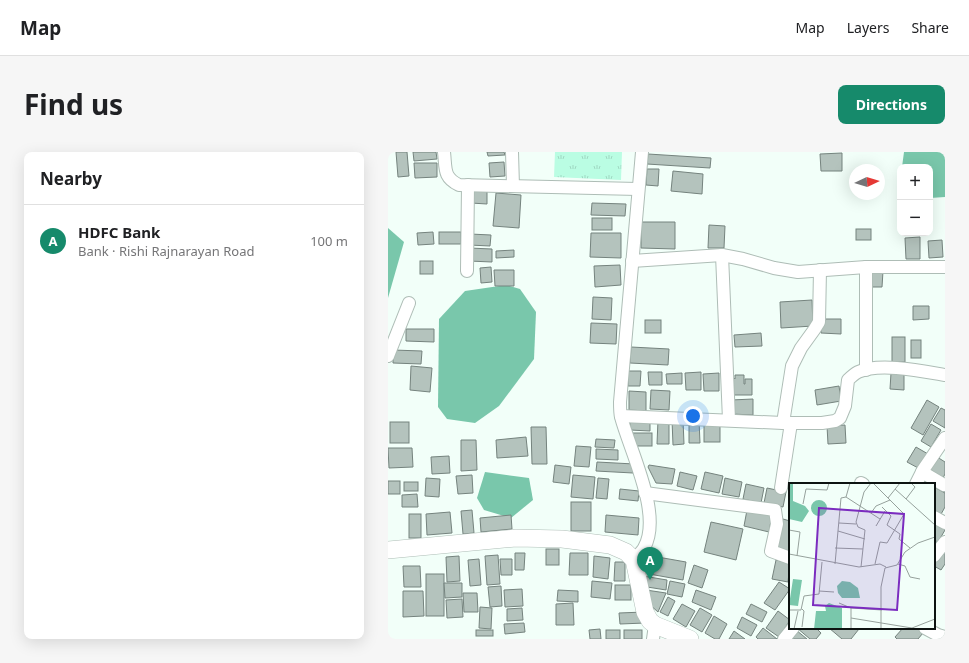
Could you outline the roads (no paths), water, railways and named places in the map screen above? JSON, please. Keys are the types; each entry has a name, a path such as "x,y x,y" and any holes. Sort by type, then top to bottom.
{"main road":[{"path":"388,550 516,538 562,539 610,545 626,552 634,560 645,612 654,632 690,639"}],"street":[{"path":"444,152 447,177 459,185 638,188"},
{"path":"512,152 513,186"},
{"path":"634,560 644,549 650,524 648,507 639,466 621,416 620,402 642,152"},
{"path":"467,271 468,185"},
{"path":"632,261 722,256 739,258 785,271 798,272 866,267 945,267"},
{"path":"722,256 729,420"},
{"path":"866,267 866,370"},
{"path":"781,488 792,366 801,348 819,322 820,270"},
{"path":"388,356 409,303"},
{"path":"621,416 787,423 822,423 835,421 840,418 845,406 848,380 857,372 879,368 915,370 945,375"},
{"path":"916,483 922,472 941,453 945,438"},
{"path":"922,472 944,485"},
{"path":"645,493 775,510 777,524 771,551 789,558"},
{"path":"935,518 945,523"},
{"path":"935,555 945,542"},
{"path":"784,639 792,629"},
{"path":"927,629 945,637"}],"place":[{"name":"HDFC Bank","path":"650,580"}]}
